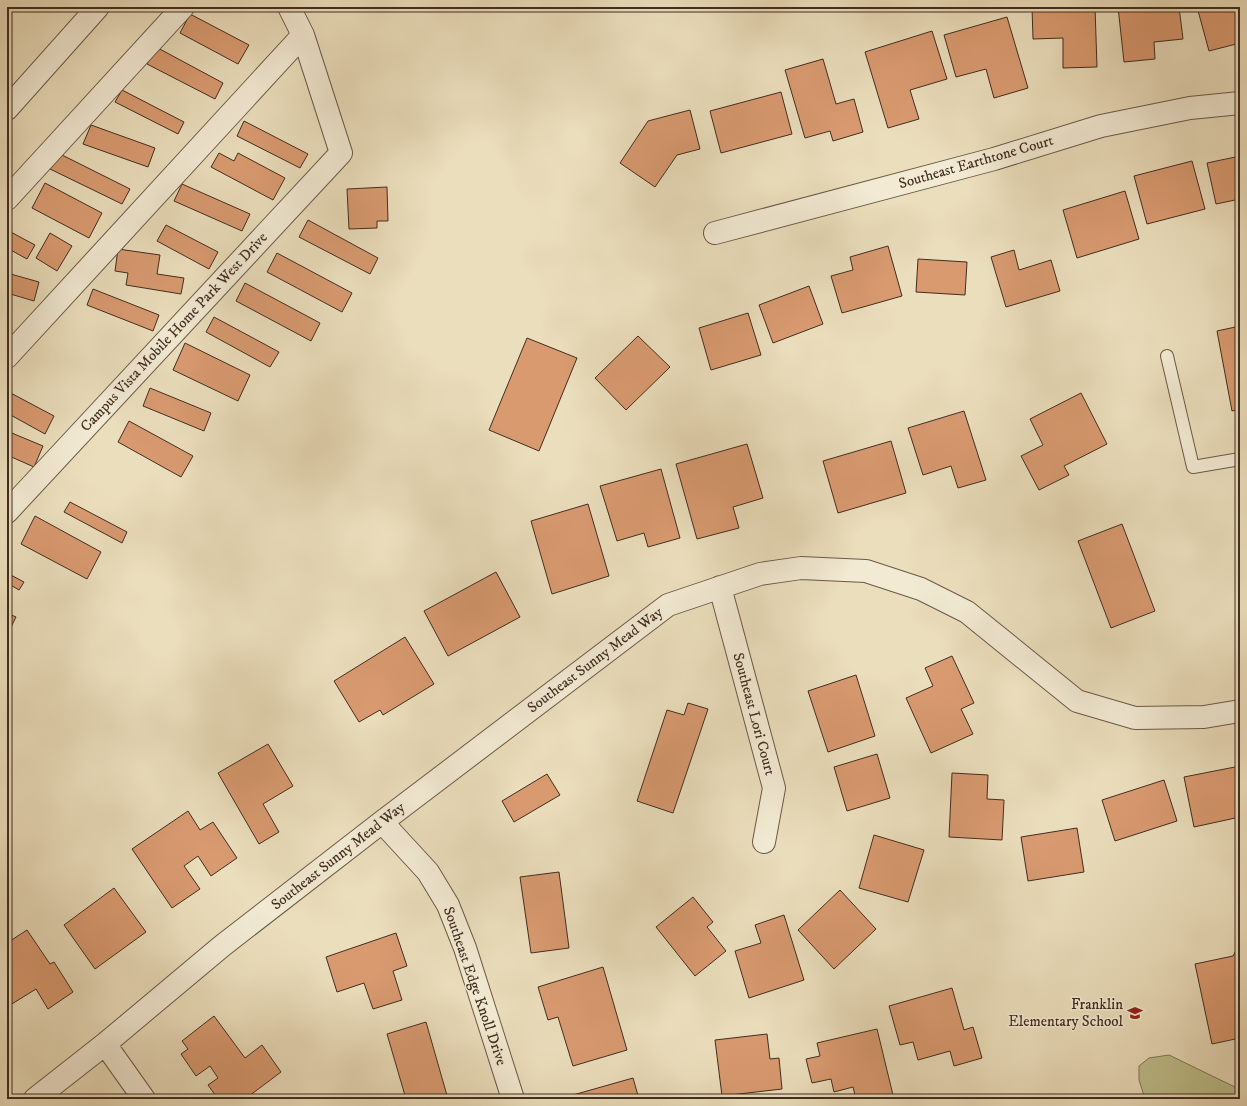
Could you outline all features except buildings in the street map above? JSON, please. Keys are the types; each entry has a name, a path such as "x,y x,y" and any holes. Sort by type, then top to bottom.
{"street":[{"path":"7,109 98,7"},
{"path":"7,199 182,7"},
{"path":"7,357 302,34 289,7"},
{"name":"Campus Vista Mobile Home Park West Drive","path":"7,512 341,152 302,34"},
{"name":"Southeast Earthtone Court","path":"715,233 994,159 1101,126 1190,108 1240,103"},
{"name":"Southeast Sunny Mead Way","path":"35,1099 105,1044 222,946 382,822 668,605 760,574 801,568 866,571 921,589 967,612 1077,701 1135,718 1204,717 1240,711"},
{"name":"Southeast Lori Court","path":"720,587 774,788 764,842"},
{"name":"Southeast Edge Knoll Drive","path":"382,822 428,872 448,905 465,948 513,1099"},
{"path":"105,1044 144,1099"}],"lane":[{"path":"1167,356 1193,467 1240,459"}],"green space":[{"path":"1169,1055 1239,1089 1240,1099 1145,1099 1139,1080 1139,1066 1149,1058"}],"place":[{"name":"Franklin Elementary School","path":"1135,1013"}]}
